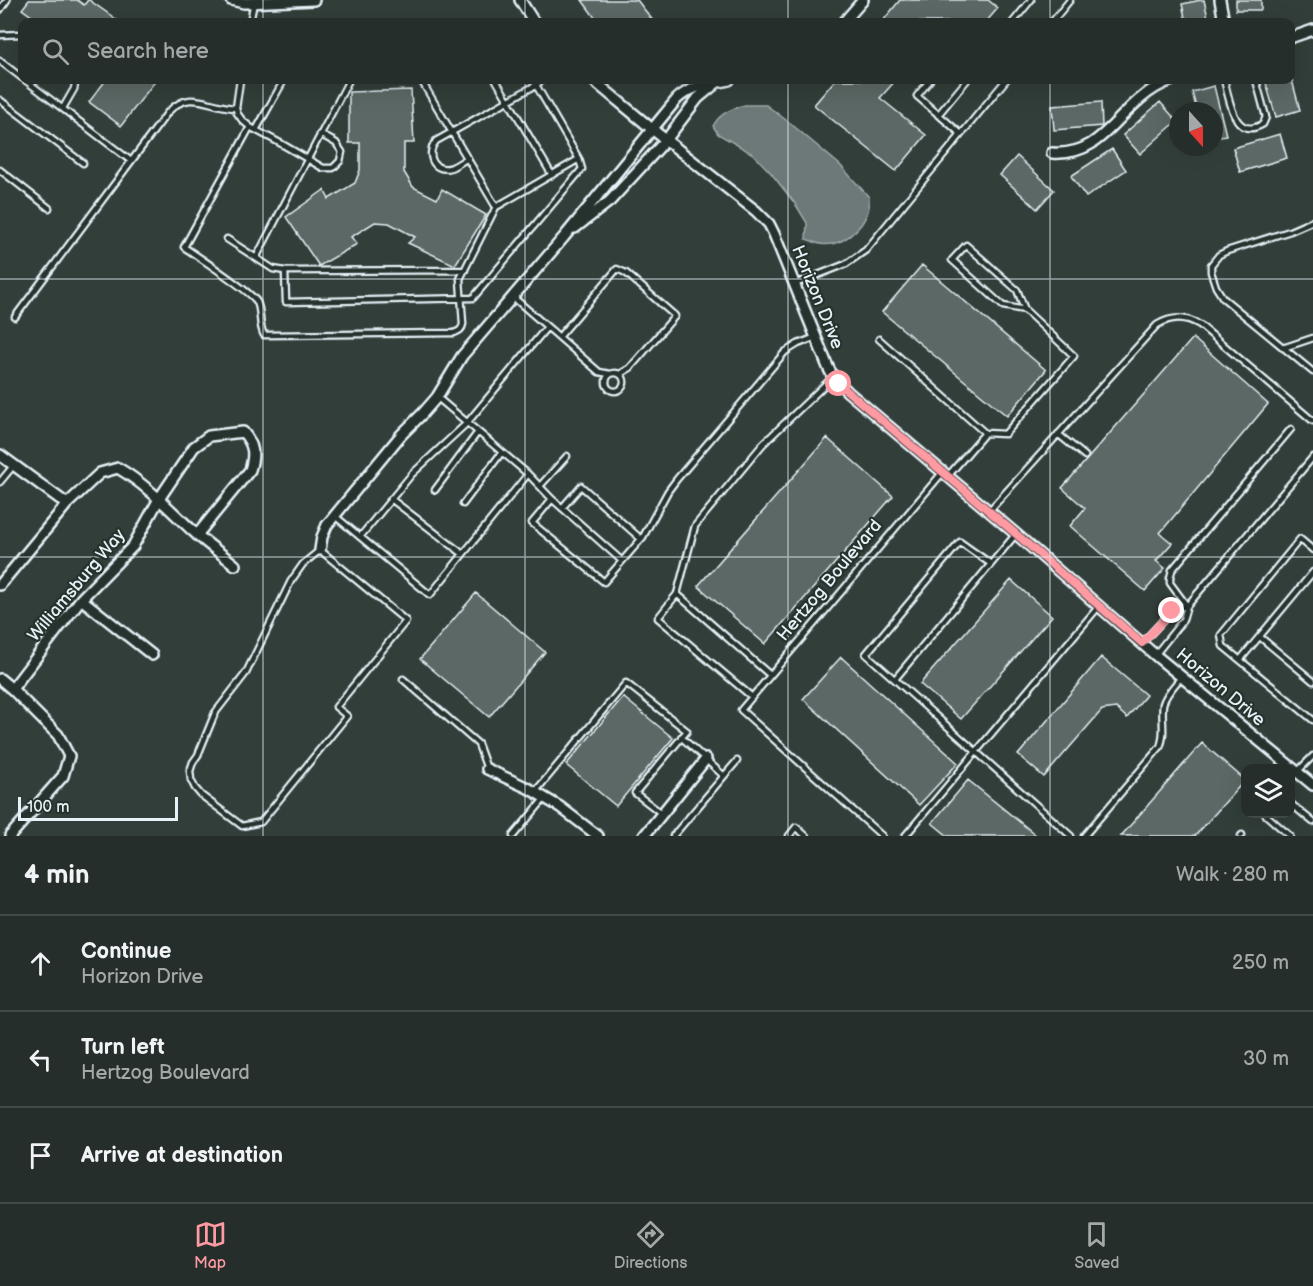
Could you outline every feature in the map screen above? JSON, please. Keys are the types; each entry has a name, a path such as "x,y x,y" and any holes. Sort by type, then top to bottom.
{"street":[{"path":"231,0 244,3 314,0"},
{"path":"520,0 531,18"},
{"path":"847,18 863,0"},
{"path":"1220,0 1223,18"},
{"path":"1295,36 1313,30"},
{"name":"Horizon Drive","path":"598,84 769,224 834,377 848,392 1155,654 1313,785"},
{"path":"320,550 324,531 401,435 437,397 462,356 681,95 708,84"},
{"path":"564,237 610,201 666,140 698,98 715,84"},
{"path":"1052,153 1070,152 1090,145 1106,133 1139,99 1163,84"},
{"name":"Williamsburg Way","path":"12,689 81,599 133,546 159,499 194,447 209,436 243,432 250,440 254,458 250,470 197,535"},
{"path":"0,455 67,504"},
{"path":"0,585 67,504 100,473 118,468 132,476 197,535 235,565"},
{"path":"81,599 152,655"},
{"path":"0,679 58,735 69,756 63,776 10,836"},
{"path":"644,836 706,759"},
{"path":"487,769 561,807 597,836"}],"lane":[{"path":"0,10 7,0"},
{"path":"1016,18 1031,0"},
{"path":"1055,18 1070,0"},
{"path":"251,18 254,1"},
{"path":"0,34 18,34"},
{"path":"0,61 18,74"},
{"path":"31,84 131,161"},
{"path":"63,108 75,84"},
{"path":"239,84 236,108 238,116 250,127 323,168 333,168 340,161 342,152 336,143 321,134"},
{"path":"256,130 282,84"},
{"path":"256,258 347,84"},
{"path":"423,84 495,207"},
{"path":"499,84 552,175"},
{"path":"927,84 917,96 961,134"},
{"path":"939,115 964,84"},
{"path":"795,284 846,264 866,250 1002,84"},
{"path":"1225,84 1236,119 1242,126 1250,129 1263,124 1266,117 1257,84"},
{"path":"285,271 286,302 473,298 582,169 579,159 536,85 436,141 431,150 432,160 439,167 450,168 468,158"},
{"path":"15,316 175,104 194,99 226,108 236,108"},
{"path":"0,100 83,163"},
{"path":"250,127 184,246 255,299 260,315 260,327 264,334 454,333 462,328 463,324 460,279 495,207 579,159"},
{"path":"0,170 49,208"},
{"path":"1313,221 1290,231 1227,251 1219,255 1211,265 1216,286 1224,298 1313,372"},
{"path":"227,238 273,269 285,271 465,270"},
{"path":"879,339 985,433 1005,434 1074,356 1025,310 1017,290 966,244 951,260 1003,306 1025,310"},
{"path":"513,297 599,372 610,374 620,374 630,368 675,316 626,273 617,270 560,337"},
{"path":"989,511 1156,325 1168,319 1191,320 1200,325 1313,421"},
{"path":"360,537 412,474 467,423 547,327"},
{"path":"552,499 532,523 604,582 641,539 677,479 785,352 793,346 816,338"},
{"path":"1283,348 1313,338"},
{"path":"610,374 606,379 606,386 615,392 621,390 625,384 620,374"},
{"path":"752,697 658,618 677,594 695,526 763,444 834,377"},
{"path":"437,397 528,474 552,499 622,561"},
{"path":"1187,606 1170,583 1172,570 1291,429"},
{"path":"435,490 478,432"},
{"name":"Hertzog Boulevard","path":"882,836 741,710 945,474 985,433"},
{"path":"1058,434 1085,456"},
{"path":"463,504 502,452"},
{"path":"540,486 567,456"},
{"path":"1155,654 1183,620 1187,606 1313,457"},
{"path":"0,482 14,465"},
{"path":"335,516 430,595 528,474"},
{"path":"562,508 581,486 641,539"},
{"path":"391,499 463,554"},
{"path":"895,679 1016,534"},
{"path":"1313,550 1300,539 1221,635 1223,646 1313,720"},
{"path":"991,564 960,542 866,654 1071,836"},
{"path":"320,550 406,621 336,707 347,716 261,822 242,826 201,795 191,780 190,771 215,713 246,673 291,581 303,564 320,550"},
{"path":"1240,660 1313,572"},
{"path":"677,594 770,675"},
{"path":"905,836 1100,605"},
{"path":"1142,643 1172,611 1187,606"},
{"path":"1260,636 1313,681"},
{"path":"1084,836 1160,747 1164,735 1164,704 1168,693 1182,676"},
{"path":"403,679 478,744 487,769"},
{"path":"535,792 626,683 687,731 635,793 662,814"},
{"path":"681,737 724,776"},
{"path":"1297,772 1313,756"},
{"path":"673,836 736,761"},
{"path":"513,836 544,798"},
{"path":"1295,807 1313,822"},
{"path":"1269,818 1290,836"},
{"path":"789,836 796,827 806,836"}],"shaded area":[{"path":"745,105 766,105 840,165 869,197 869,208 865,218 849,236 828,245 806,239 807,223 771,173 753,154 718,134 713,126 719,118"}],"building":[{"path":"29,0 77,0 84,5 89,0 114,18 34,18 22,9"},
{"path":"582,0 637,0 651,18 595,18"},
{"path":"900,0 988,0 998,8 989,18 885,18"},
{"path":"1204,0 1208,18 1185,18 1182,4"},
{"path":"1236,0 1261,0 1261,10 1236,10"},
{"path":"103,84 153,84 121,126 89,102"},
{"path":"832,84 892,84 880,98 926,135 896,171 814,105"},
{"path":"1266,84 1293,84 1300,110 1276,117"},
{"path":"1214,86 1218,102 1195,102 1192,92"},
{"path":"411,90 414,143 404,143 404,172 413,187 437,199 442,189 486,215 455,265 408,243 415,237 389,223 375,222 351,237 357,244 319,266 286,217 324,190 329,199 355,183 360,170 360,143 349,143 349,92"},
{"path":"1101,102 1102,126 1054,130 1052,106"},
{"path":"1160,102 1169,112 1169,128 1140,154 1123,135"},
{"path":"1280,134 1287,158 1240,172 1233,148"},
{"path":"1112,149 1126,170 1086,197 1071,176"},
{"path":"1017,156 1054,190 1037,209 1000,175"},
{"path":"922,265 1046,370 1007,416 882,312"},
{"path":"1193,338 1268,404 1160,533 1172,543 1156,561 1165,568 1145,591 1070,526 1085,508 1062,488"},
{"path":"827,438 893,496 765,644 698,586"},
{"path":"1011,580 1052,616 961,719 920,684"},
{"path":"476,593 545,652 489,717 420,659"},
{"path":"841,657 958,763 919,805 803,699"},
{"path":"1101,657 1146,695 1127,718 1116,708 1102,710 1044,777 1018,755"},
{"path":"623,697 673,738 616,806 566,765"},
{"path":"1202,743 1241,777 1241,784 1195,836 1121,836"},
{"path":"968,780 1037,836 948,836 932,823"}],"route":[{"path":"839,384 1142,643 1172,611"}]}
